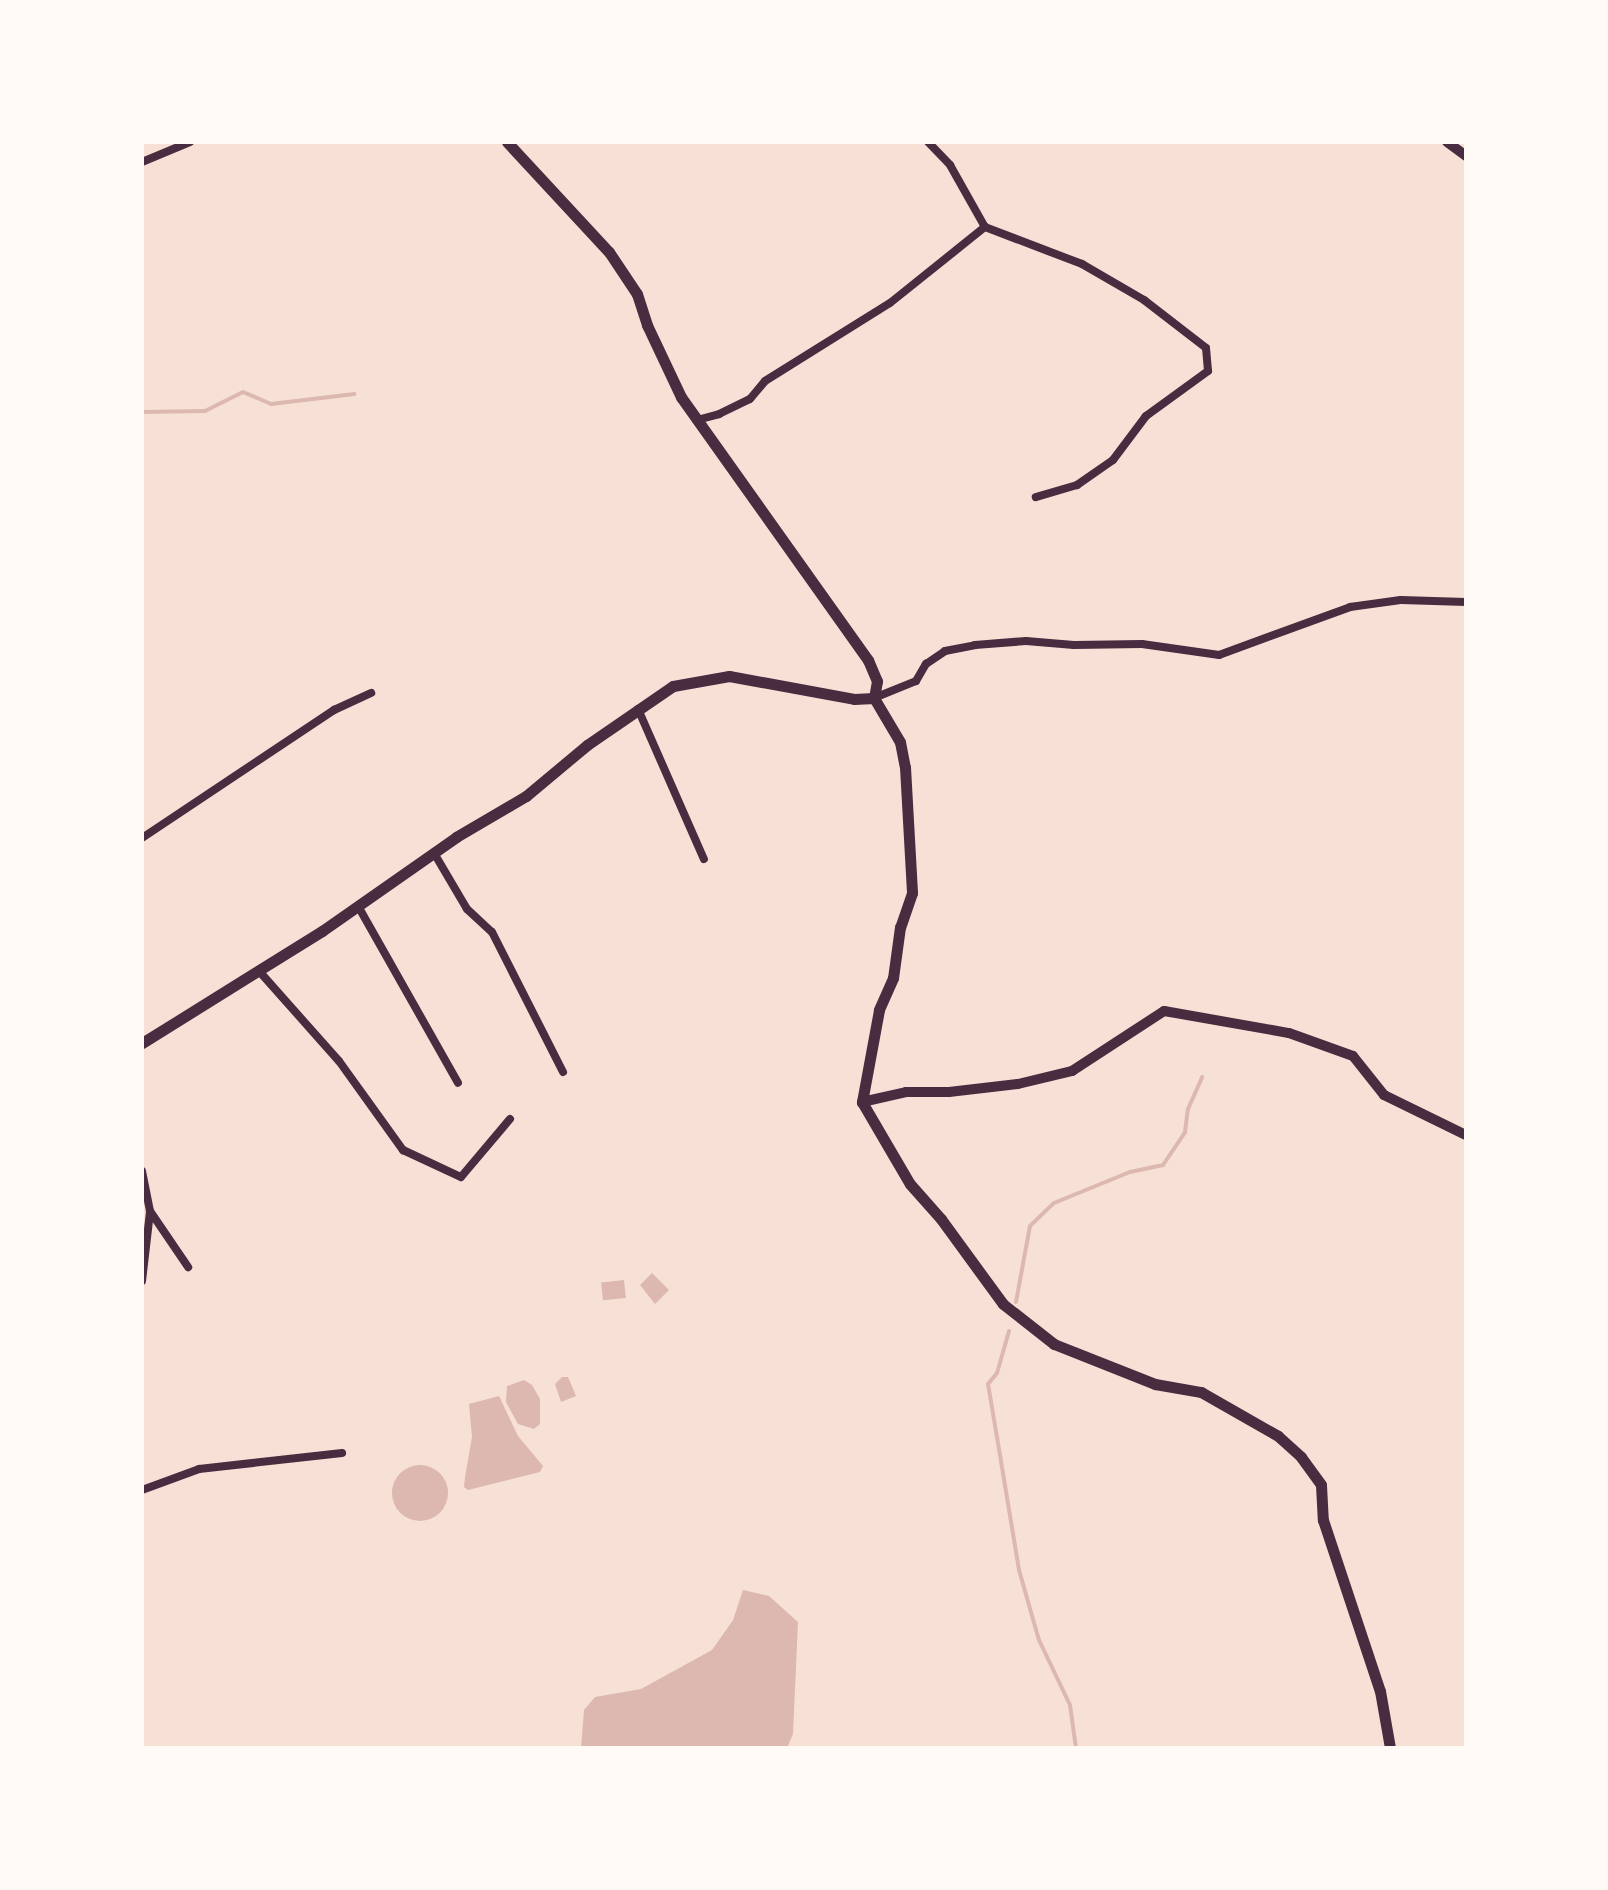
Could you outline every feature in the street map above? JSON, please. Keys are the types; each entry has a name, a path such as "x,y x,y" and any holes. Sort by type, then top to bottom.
{"main road":[{"path":"507,142 609,252 637,294 667,368 697,420 845,624 877,681 874,698 900,742 905,767 912,893 900,927 893,978 879,1010 862,1102 910,1184 941,1219 1003,1304 1054,1344 1155,1384 1201,1392 1278,1436 1301,1457 1321,1485 1323,1520 1380,1691 1390,1748"},
{"path":"142,1043 259,971 434,853 526,796 638,709 673,686 729,676 854,699 874,698"}],"street":[{"path":"142,162 190,142"},
{"path":"928,142 950,165 985,227 1082,264 1144,300 1206,348 1208,371 1146,416 1113,460 1077,485 1036,497"},
{"path":"1447,142 1466,156"},
{"path":"697,420 719,414 750,399 765,381 890,303 985,227"},
{"path":"874,698 916,681 926,664 945,651 975,645 1026,641 1074,645 1142,644 1219,655 1350,607 1401,600 1466,602"},
{"path":"142,838 334,710 371,693"},
{"path":"638,709 704,859"},
{"path":"434,853 467,909 492,932 563,1072"},
{"path":"358,906 458,1083"},
{"path":"259,971 339,1061 403,1150 461,1177 510,1119"},
{"path":"862,1102 906,1092 949,1092 1018,1084 1072,1071 1164,1011 1289,1033 1353,1056 1384,1095 1466,1135"},
{"path":"142,1171 150,1211 142,1281"},
{"path":"150,1211 188,1267"},
{"path":"142,1490 199,1469 342,1453"}],"shaded area":[{"path":"652,1273 669,1290 655,1304 640,1285"},
{"path":"624,1280 626,1298 603,1300 601,1282"},
{"path":"562,1377 568,1377 576,1396 561,1402 555,1384"},
{"path":"524,1380 532,1385 540,1399 540,1424 534,1429 518,1424 506,1402 507,1386"},
{"path":"499,1396 518,1436 543,1466 540,1472 468,1490 464,1487 472,1437 469,1404"},
{"path":"420,1465 439,1474 448,1493 439,1512 420,1521 401,1512 392,1493 401,1474"},
{"path":"743,1590 769,1596 798,1622 793,1734 787,1748 581,1748 584,1710 595,1697 641,1689 712,1650 733,1620"}],"waterway":[{"path":"142,412 205,411 243,392 271,404 354,394"},
{"path":"1016,1302 1030,1226 1054,1203 1130,1172 1163,1165 1185,1132 1188,1109 1202,1077"},
{"path":"1009,1331 997,1373 988,1384 1019,1570 1039,1640 1070,1705 1076,1748"}]}
